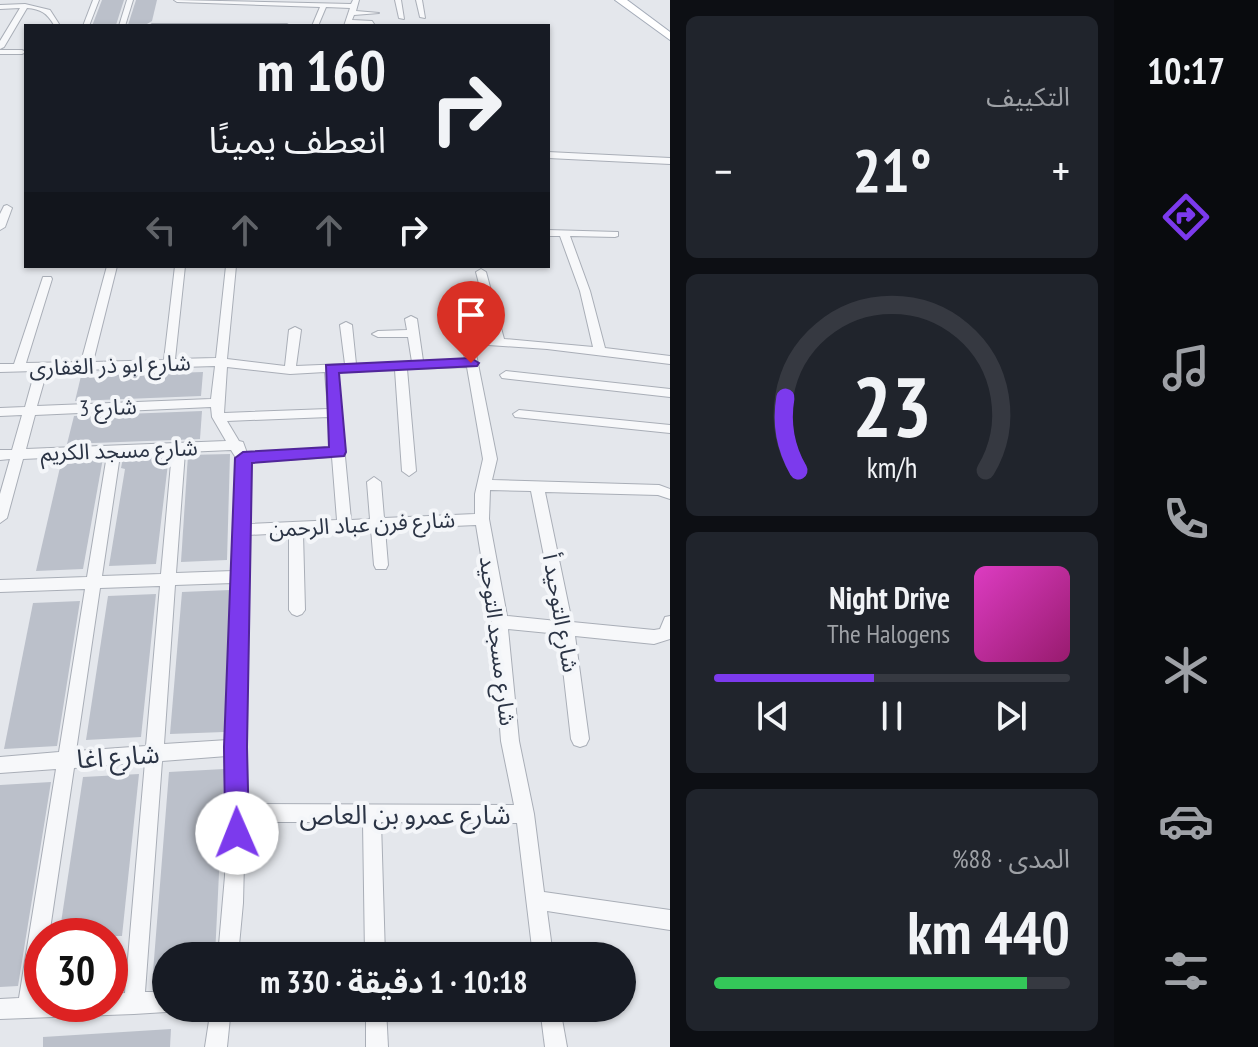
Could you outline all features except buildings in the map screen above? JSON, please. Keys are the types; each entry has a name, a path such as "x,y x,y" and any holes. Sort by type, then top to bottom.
{"main road":[{"path":"620,0 670,37"},
{"path":"630,0 670,28"}],"street":[{"path":"87,24 96,0"},
{"path":"123,24 130,0"},
{"path":"398,0 402,18"},
{"path":"419,0 423,17"},
{"path":"285,24 292,4"},
{"path":"164,24 173,5 354,6 376,13"},
{"path":"316,24 324,5"},
{"path":"354,6 348,24 372,23"},
{"path":"0,7 45,7 52,11 56,24"},
{"path":"22,52 0,50 24,7"},
{"path":"187,17 219,19 219,24"},
{"path":"0,25 15,25"},
{"path":"550,155 670,161"},
{"path":"0,227 7,208"},
{"path":"550,233 615,234"},
{"path":"564,234 585,291 600,351"},
{"path":"86,366 111,268"},
{"path":"169,363 180,268"},
{"path":"230,942 234,916 241,451 218,410 231,268"},
{"path":"481,272 499,341 670,360"},
{"path":"19,367 47,279"},
{"path":"411,319 418,365"},
{"path":"346,325 351,368"},
{"path":"290,370 295,330"},
{"path":"378,334 413,333"},
{"name":"شارع مسجد التوحيد","path":"499,341 466,334 490,459 482,494 482,519 500,622 510,741 525,814 541,942"},
{"name":"شارع ابو ذر الغفارى","path":"0,368 220,362 290,370 471,363"},
{"path":"401,366 409,471"},
{"path":"0,518 42,367"},
{"path":"331,369 344,524"},
{"path":"506,375 670,393"},
{"path":"218,410 335,413"},
{"name":"شارع 3","path":"0,412 218,410"},
{"path":"519,414 670,429"},
{"path":"134,1004 179,447"},
{"name":"شارع مسجد الكريم","path":"0,455 179,447 241,451"},
{"path":"41,918 114,450"},
{"path":"241,451 338,452"},
{"path":"374,482 381,565"},
{"path":"486,485 659,490 670,494"},
{"name":"شارع التوحيد أ","path":"537,487 566,629 580,739"},
{"name":"شارع فرن عباد الرحمن","path":"241,530 482,519"},
{"path":"296,527 297,610"},
{"path":"0,586 240,577"},
{"path":"500,622 654,637 664,635 670,629 670,622"},
{"name":"شارع اغا","path":"0,765 236,747"},
{"name":"شارع عمرو بن العاص","path":"236,813 525,814"},
{"path":"372,813 375,942"},
{"path":"535,900 670,920"},
{"path":"128,1004 152,1003"},
{"path":"0,1009 24,1008"},
{"path":"216,1047 219,1022"},
{"path":"376,1022 377,1047"},
{"path":"552,1022 556,1047"}],"route":[{"path":"237,833 243,458 338,452 331,369 471,363"}]}
